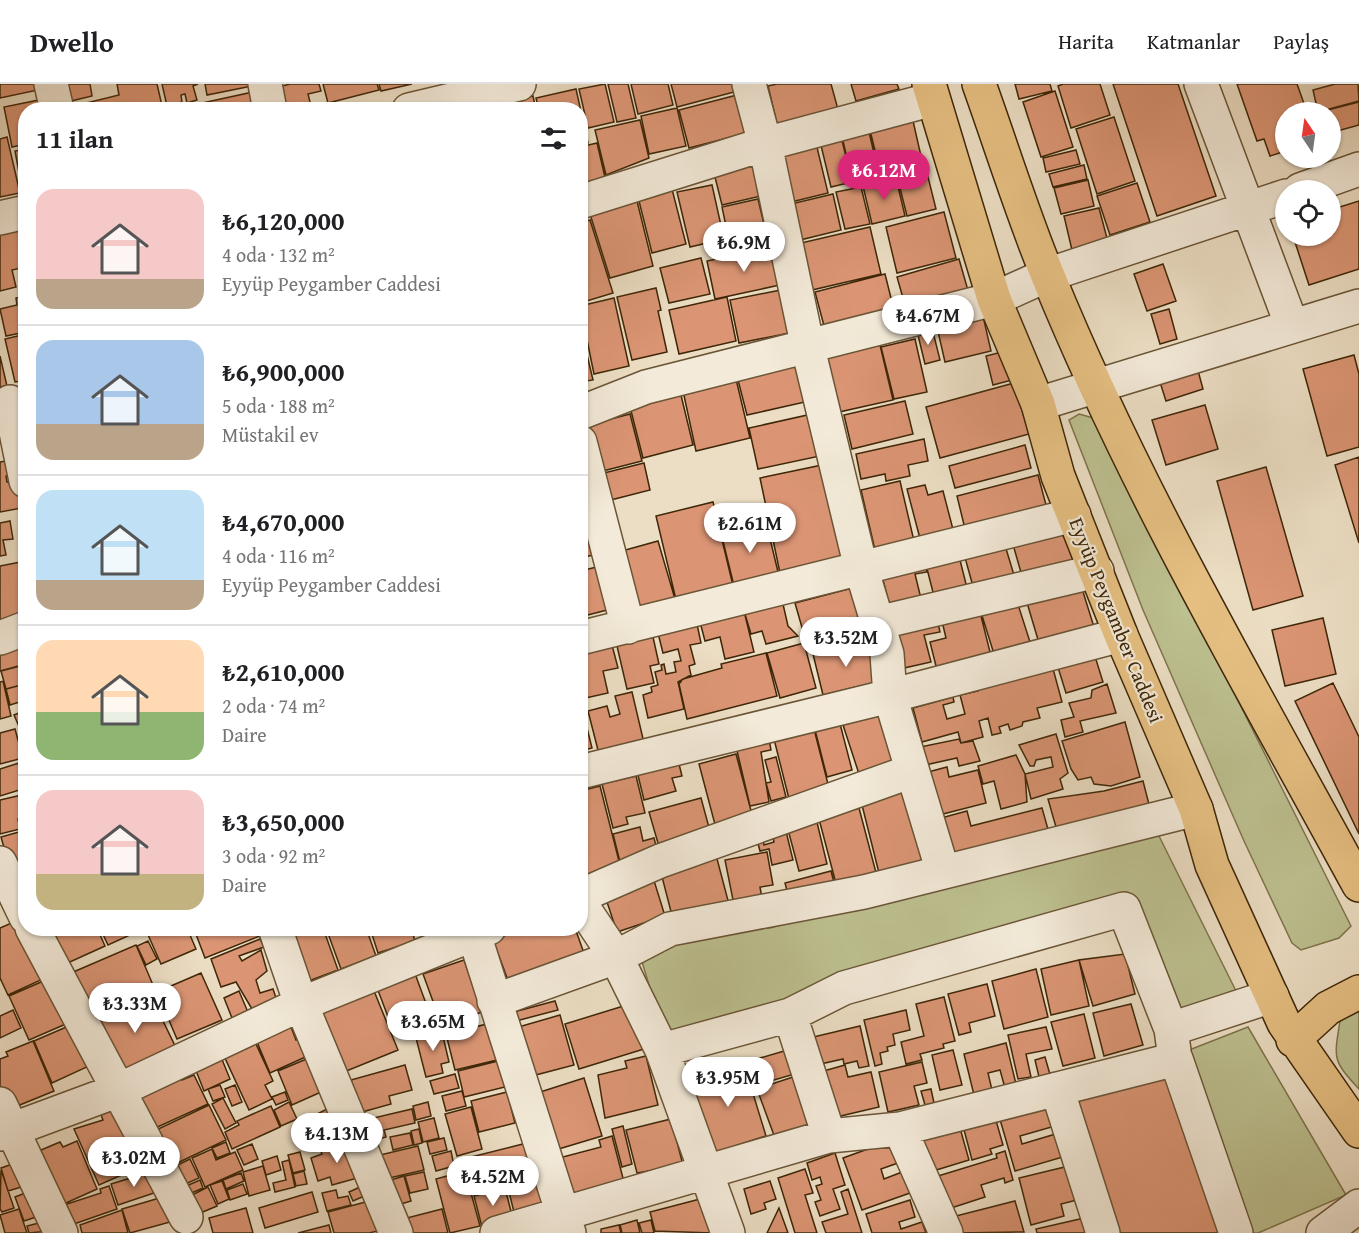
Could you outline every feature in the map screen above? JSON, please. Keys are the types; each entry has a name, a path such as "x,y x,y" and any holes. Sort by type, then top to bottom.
{"main road":[{"path":"979,84 1047,275 1096,385 1164,527 1359,885"},
{"name":"Eyyüp Peygamber Caddesi","path":"931,91 994,299 1038,404 1058,476 1121,635 1196,809 1212,865 1293,1040 1359,1131"},
{"path":"1293,1040 1328,1008 1359,993"}],"street":[{"path":"51,84 55,102"},
{"path":"265,84 268,102"},
{"path":"443,102 519,84"},
{"path":"749,84 765,144 808,348 861,568 887,654 890,696 943,872"},
{"path":"1201,84 1292,326"},
{"path":"588,199 931,91"},
{"path":"1328,180 1359,169"},
{"path":"588,411 646,387 808,348 994,299 1047,275 1275,200"},
{"path":"0,218 18,214"},
{"path":"1038,404 1359,306"},
{"path":"12,402 18,436"},
{"path":"588,473 628,627"},
{"path":"588,636 1074,515"},
{"path":"877,623 1097,571"},
{"path":"0,638 18,630"},
{"path":"588,770 890,696 1121,635"},
{"path":"588,892 660,861 912,771"},
{"path":"494,1001 616,957 670,929 864,892 1196,809"},
{"path":"0,863 18,908"},
{"path":"662,1050 790,1016 844,988 1124,909 1173,1044 1236,1233"},
{"path":"588,915 616,957 662,1050 704,1172 728,1233"},
{"path":"33,936 119,1090 186,1217"},
{"path":"278,936 301,1004 396,1233"},
{"path":"61,1233 4,1122 119,1090 301,1004 464,936"},
{"path":"479,936 494,1001 565,1223"},
{"path":"497,1233 565,1223 704,1172 829,1136 900,1129 1057,1089 1173,1044 1272,996"},
{"path":"790,1016 829,1136"},
{"path":"1057,1089 1103,1233"},
{"path":"900,1129 946,1233"},
{"path":"1323,1233 1359,1206"}],"green space":[{"path":"1079,414 1097,419 1351,926 1339,938 1301,950 1292,943 1244,841 1143,610 1069,420"},
{"path":"1154,826 1239,997 1175,1016 1124,897 761,1019 664,1035 640,955 697,931 770,928"},
{"path":"1355,1009 1359,1009 1359,1089 1340,1065 1336,1052 1340,1021"},
{"path":"1248,1027 1346,1195 1258,1233 1232,1233 1184,1052"}],"building":[{"path":"0,84 37,84 38,90 0,98"},
{"path":"66,84 90,84 92,96 71,101"},
{"path":"117,84 157,84 161,102 90,102 119,95"},
{"path":"162,84 198,84 193,86 197,100 187,102 185,94 181,95 182,102 166,102"},
{"path":"205,84 251,84 252,86 207,95"},
{"path":"290,84 319,84 321,91 308,94 310,102 281,102 278,87"},
{"path":"323,84 377,84 379,90 332,102 328,102"},
{"path":"379,84 412,84 381,91"},
{"path":"605,84 614,122 588,128 588,102 582,102 579,89"},
{"path":"608,84 628,84 636,118 617,122"},
{"path":"631,84 668,84 673,105 638,114"},
{"path":"671,84 732,84 734,92 677,107"},
{"path":"831,84 839,113 778,128 768,86"},
{"path":"851,84 897,84 899,89 856,101"},
{"path":"1015,84 1050,84 1052,91 1019,99"},
{"path":"1100,84 1110,115 1071,128 1058,86"},
{"path":"1113,84 1178,84 1216,196 1157,216"},
{"path":"1237,84 1297,84 1303,102 1275,102 1275,154 1270,156 1264,139 1257,141"},
{"path":"1335,84 1358,84 1359,101 1341,106 1341,102 1316,102 1313,90"},
{"path":"576,89 579,102 537,102 536,98"},
{"path":"1055,91 1073,147 1041,157 1023,102"},
{"path":"253,92 255,102 207,102"},
{"path":"737,95 747,133 689,148 679,110"},
{"path":"533,96 534,102 508,102"},
{"path":"44,99 45,102 29,102"},
{"path":"1359,102 1359,125 1341,130 1341,107"},
{"path":"18,104 18,146 12,147 4,107"},
{"path":"677,108 686,146 649,154 641,116"},
{"path":"911,112 923,165 881,175 868,122"},
{"path":"1114,117 1135,181 1097,194 1076,129"},
{"path":"640,120 649,158 606,175 595,130"},
{"path":"867,123 879,175 853,182 840,129"},
{"path":"840,132 852,182 831,187 819,137"},
{"path":"7,137 18,193 0,197 0,139"},
{"path":"815,139 828,193 791,202 779,148"},
{"path":"597,143 607,186 588,191 588,145"},
{"path":"18,150 18,167 15,151"},
{"path":"1076,150 1080,164 1046,172 1043,158"},
{"path":"751,156 761,196 722,205 712,165"},
{"path":"1084,165 1087,179 1053,187 1049,174"},
{"path":"926,169 936,209 907,216 897,176"},
{"path":"896,178 905,216 872,224 863,186"},
{"path":"1088,180 1094,206 1061,214 1054,188"},
{"path":"1137,183 1150,222 1110,235 1097,196"},
{"path":"712,185 724,239 690,247 677,192"},
{"path":"861,187 870,224 845,229 836,192"},
{"path":"672,189 686,244 652,253 638,197"},
{"path":"833,194 841,230 800,240 791,204"},
{"path":"758,199 767,237 730,245 722,207"},
{"path":"637,201 653,266 610,278 590,214"},
{"path":"1359,201 1359,269 1309,285 1296,246 1341,246 1341,207"},
{"path":"1099,208 1108,242 1072,250 1064,216"},
{"path":"944,212 956,258 897,273 886,227"},
{"path":"18,218 18,269 12,270 16,287 0,291 0,223"},
{"path":"590,220 613,293 588,301 588,221"},
{"path":"870,227 881,274 812,290 801,243"},
{"path":"772,247 780,285 715,299 707,261"},
{"path":"701,258 710,294 669,303 660,268"},
{"path":"959,259 971,301 909,319 897,277"},
{"path":"1163,264 1176,301 1147,311 1134,274"},
{"path":"885,274 896,318 827,337 815,292"},
{"path":"656,288 661,310 658,311 667,352 632,360 617,297"},
{"path":"781,290 790,333 739,343 730,300"},
{"path":"727,297 736,341 679,354 669,310"},
{"path":"16,298 18,298 18,334 6,336 0,309 17,305"},
{"path":"614,298 629,366 594,374 588,345 588,304"},
{"path":"1169,309 1177,339 1160,344 1151,314"},
{"path":"983,316 991,351 945,362 937,327"},
{"path":"932,328 940,360 925,364 917,331"},
{"path":"18,336 18,381 15,382 5,339"},
{"path":"915,339 927,392 894,399 881,347"},
{"path":"880,345 893,400 839,412 826,358"},
{"path":"1006,351 1012,380 993,385 986,356"},
{"path":"1354,355 1359,374 1359,447 1327,456 1303,369"},
{"path":"0,356 7,386 0,387"},
{"path":"794,357 805,402 747,415 737,376"},
{"path":"588,359 593,380 588,381"},
{"path":"1197,367 1203,389 1166,401 1159,379"},
{"path":"736,379 750,438 696,451 683,391"},
{"path":"1014,383 1029,434 940,458 926,407"},
{"path":"680,391 693,445 643,458 629,403"},
{"path":"905,401 913,434 852,449 844,415"},
{"path":"1205,405 1218,449 1166,465 1152,420"},
{"path":"630,414 642,461 591,474 588,461 588,425"},
{"path":"812,414 820,456 758,469 749,428"},
{"path":"924,439 928,461 908,465 910,476 886,481 885,474 861,479 856,454"},
{"path":"1025,445 1031,468 955,488 949,466"},
{"path":"1359,457 1359,543 1335,465"},
{"path":"12,460 15,474 6,476 7,482 16,480 18,509 0,512 0,462"},
{"path":"644,463 650,490 599,503 592,476"},
{"path":"827,464 846,559 780,573 760,478"},
{"path":"1266,467 1303,596 1253,610 1217,481"},
{"path":"1038,475 1049,516 967,537 957,496"},
{"path":"900,481 914,541 875,550 861,490"},
{"path":"925,485 928,495 943,491 956,541 923,550 907,489"},
{"path":"713,502 735,594 678,608 656,516"},
{"path":"588,515 598,554 588,556"},
{"path":"10,521 13,539 3,540 6,555 0,556 0,523"},
{"path":"766,522 779,576 734,586 721,533"},
{"path":"1064,526 1076,568 1024,583 1012,541"},
{"path":"658,541 675,599 628,613 611,554"},
{"path":"1004,542 1017,585 976,597 964,554"},
{"path":"957,548 968,592 935,600 924,557"},
{"path":"18,563 18,617 0,620 0,566"},
{"path":"605,565 615,608 588,615 588,569"},
{"path":"926,567 927,572 915,574 924,611 893,619 881,572"},
{"path":"1079,579 1094,627 1039,643 1025,596"},
{"path":"856,587 870,635 809,652 795,603"},
{"path":"780,591 788,626 798,636 766,644 762,631 751,634 744,611"},
{"path":"1015,595 1030,642 994,654 979,606"},
{"path":"979,608 991,656 937,670 930,642 946,638 941,617"},
{"path":"744,611 754,652 725,659 720,637 705,641 700,622"},
{"path":"936,614 940,632 924,635 931,662 904,668 893,624"},
{"path":"1323,618 1336,674 1285,686 1272,630"},
{"path":"697,624 701,643 690,645 695,664 689,666 691,675 678,682 684,709 648,718 643,695 652,692 651,687 658,685 655,672 662,670 661,665 664,664 666,674 676,672 674,662 681,661 678,649 663,653 658,633"},
{"path":"653,637 659,664 650,666 654,683 627,689 617,646"},
{"path":"868,640 878,682 823,695 813,654"},
{"path":"18,643 18,666 0,671 0,648"},
{"path":"804,643 816,688 780,698 767,653"},
{"path":"612,645 618,668 603,671 608,693 588,697 588,650"},
{"path":"1093,650 1103,682 1066,693 1056,661"},
{"path":"766,653 777,696 687,719 679,684 683,679 722,668 721,664"},
{"path":"1052,665 1062,702 1037,708 1040,718 1023,722 1022,726 1010,730 1008,724 999,727 1001,733 992,735 988,718 979,721 983,737 961,743 958,732 922,742 913,708 953,697 954,702 943,705 947,719 965,714 960,695 978,691 977,684"},
{"path":"18,667 18,686 6,689 1,671"},
{"path":"3,681 11,716 0,719 0,682"},
{"path":"1333,683 1359,737 1359,834 1295,701"},
{"path":"1107,684 1116,713 1080,721 1083,732 1065,737 1061,720 1074,717 1069,703 1091,698 1092,690"},
{"path":"18,686 18,702 10,705 6,689"},
{"path":"632,692 644,743 599,754 588,711 607,706 610,717 620,714 615,696"},
{"path":"881,713 898,765 860,777 843,725"},
{"path":"838,716 852,770 827,777 813,722"},
{"path":"1125,722 1140,777 1111,786 1094,784 1091,777 1078,780 1071,769 1062,741"},
{"path":"15,729 18,740 18,759 0,764 0,733"},
{"path":"814,729 829,788 789,799 774,739"},
{"path":"588,732 592,748 588,749"},
{"path":"768,734 771,750 761,752 769,802 750,806 735,742"},
{"path":"1056,734 1068,773 1060,779 1063,789 1031,799 1025,774 1053,767 1051,757 1036,760 1034,766 1030,766 1019,745"},
{"path":"959,739 961,743 973,741 980,761 959,766 957,758 925,765 920,747"},
{"path":"736,754 754,822 717,832 699,764"},
{"path":"1016,755 1025,774 1027,802 1001,809 994,781 983,784 978,766"},
{"path":"677,756 682,776 672,778 676,791 644,800 636,767"},
{"path":"776,757 786,797 771,801 766,783 771,782 765,760"},
{"path":"18,763 18,790 0,796 0,769"},
{"path":"947,767 949,777 978,770 986,803 939,815 928,772"},
{"path":"636,776 645,813 626,817 628,824 613,828 602,784"},
{"path":"906,781 928,869 881,881 859,793"},
{"path":"1143,781 1152,816 1060,841 1048,799 1104,791"},
{"path":"600,786 622,873 588,882 588,789"},
{"path":"18,796 18,830 0,834 0,800"},
{"path":"701,798 711,835 660,850 649,812"},
{"path":"859,808 879,884 839,895 819,819"},
{"path":"1042,808 1051,840 953,866 941,818 967,811 971,826"},
{"path":"815,814 827,864 799,871 786,822"},
{"path":"783,819 793,860 772,865 769,849 760,851 756,836 762,834 764,845 774,842 770,822"},
{"path":"640,827 643,841 654,838 659,858 623,874 613,834"},
{"path":"18,832 18,878 13,879 1,837"},
{"path":"767,852 773,885 760,887 764,910 736,915 725,860"},
{"path":"716,855 731,912 675,927 660,869"},
{"path":"651,871 665,916 617,932 602,887"},
{"path":"831,871 837,894 791,906 785,883"},
{"path":"16,921 18,936 23,936 43,979 8,995 0,978 0,928"},
{"path":"47,936 101,936 105,946 61,966"},
{"path":"104,936 128,936 108,945"},
{"path":"149,936 190,936 196,949 161,964"},
{"path":"197,936 260,936 205,958"},
{"path":"288,936 326,936 338,970 306,982"},
{"path":"329,936 369,936 376,956 341,969"},
{"path":"373,936 413,936 415,941 378,953"},
{"path":"504,936 578,936 585,956 509,983 493,940"},
{"path":"260,939 264,947 239,956 242,961 261,950 267,971 256,980 260,993 273,989 277,1001 252,1009 236,982 221,987 211,959"},
{"path":"148,941 157,959 146,965 137,946"},
{"path":"136,945 153,985 88,1012 71,973"},
{"path":"1125,954 1135,994 1093,1006 1079,960"},
{"path":"464,960 482,1012 442,1026 423,974"},
{"path":"1079,960 1089,1006 1051,1015 1041,969"},
{"path":"1036,969 1048,1017 1004,1029 992,981"},
{"path":"414,971 431,1017 393,1030 376,985"},
{"path":"201,973 222,1020 177,1039 157,992"},
{"path":"48,979 68,1023 29,1040 9,996"},
{"path":"987,984 995,1016 969,1023 971,1032 959,1035 948,994"},
{"path":"372,986 398,1050 339,1074 313,1010"},
{"path":"239,991 250,1017 234,1023 224,998"},
{"path":"151,996 177,1050 123,1076 94,1016 134,997 136,1003"},
{"path":"944,997 955,1041 943,1044 944,1048 920,1054 922,1060 906,1064 901,1042 924,1036 916,1004"},
{"path":"555,1001 558,1010 512,1022 510,1013"},
{"path":"630,1004 644,1049 579,1069 565,1024"},
{"path":"1131,1004 1143,1045 1104,1056 1093,1013"},
{"path":"13,1010 21,1028 0,1038 0,1016"},
{"path":"906,1010 910,1030 893,1034 895,1045 887,1047 888,1051 880,1053 882,1064 875,1066 864,1020"},
{"path":"1084,1014 1095,1058 1063,1066 1051,1022"},
{"path":"560,1015 574,1065 528,1077 515,1028"},
{"path":"487,1024 497,1060 455,1070 446,1034"},
{"path":"71,1025 89,1066 52,1083 34,1041"},
{"path":"860,1026 869,1066 859,1068 857,1061 844,1064 843,1059 816,1065 809,1038"},
{"path":"291,1027 296,1040 305,1037 312,1054 270,1073 257,1042"},
{"path":"1046,1027 1052,1049 1026,1054 1031,1077 1018,1079 1008,1035"},
{"path":"441,1028 449,1062 441,1064 443,1073 426,1077 416,1038"},
{"path":"33,1041 54,1091 10,1109 0,1086 0,1059 8,1056 6,1052"},
{"path":"255,1042 273,1081 265,1085 272,1099 249,1110 224,1056"},
{"path":"1006,1043 1016,1084 1005,1088 1000,1070 988,1073 992,1090 974,1095 964,1054"},
{"path":"791,1049 798,1073 757,1085 750,1061"},
{"path":"953,1050 962,1085 940,1090 932,1055"},
{"path":"316,1055 330,1088 292,1105 278,1071"},
{"path":"646,1056 658,1105 605,1118 598,1075 627,1068 625,1061"},
{"path":"221,1057 230,1079 204,1091 195,1068"},
{"path":"1045,1057 1051,1078 1040,1081 1035,1060"},
{"path":"498,1061 505,1087 464,1097 458,1071"},
{"path":"922,1062 927,1083 914,1086 919,1105 888,1112 879,1072"},
{"path":"744,1064 766,1136 713,1153 691,1080"},
{"path":"405,1065 412,1090 389,1096 391,1104 362,1112 351,1080"},
{"path":"845,1065 848,1077 871,1072 879,1107 832,1118 820,1072"},
{"path":"1163,1072 1226,1233 1115,1233 1069,1092"},
{"path":"455,1074 459,1088 434,1094 430,1081"},
{"path":"194,1075 208,1104 151,1130 137,1097 181,1077 182,1080"},
{"path":"799,1075 816,1124 775,1138 757,1089"},
{"path":"584,1078 602,1136 552,1151 534,1094"},
{"path":"220,1085 225,1097 213,1101 208,1089"},
{"path":"235,1085 242,1102 232,1106 225,1089"},
{"path":"931,1089 934,1103 925,1105 921,1091"},
{"path":"462,1091 466,1106 446,1111 442,1096"},
{"path":"285,1092 288,1100 276,1105 272,1097"},
{"path":"507,1092 515,1123 479,1132 471,1101"},
{"path":"223,1098 236,1123 225,1129 212,1104"},
{"path":"289,1102 297,1119 281,1126 274,1110"},
{"path":"428,1102 431,1116 416,1120 413,1106"},
{"path":"1047,1102 1055,1126 1020,1136 1022,1144 1059,1133 1066,1156 1015,1171 999,1116"},
{"path":"209,1105 226,1140 171,1166 154,1131"},
{"path":"271,1106 280,1127 232,1149 225,1132 239,1125 237,1121"},
{"path":"333,1106 338,1115 313,1127 309,1118"},
{"path":"119,1107 144,1165 99,1185 74,1129 103,1120 101,1115"},
{"path":"471,1107 482,1149 457,1156 445,1114"},
{"path":"412,1109 415,1123 384,1130 386,1137 370,1141 365,1120"},
{"path":"995,1117 1003,1145 990,1149 992,1154 972,1160 963,1126"},
{"path":"434,1118 439,1138 423,1142 418,1122"},
{"path":"671,1119 683,1165 637,1173 626,1130"},
{"path":"623,1126 632,1164 622,1167 612,1129"},
{"path":"960,1128 969,1160 933,1171 923,1139"},
{"path":"419,1129 422,1143 414,1145 411,1131"},
{"path":"410,1133 413,1145 393,1150 390,1137"},
{"path":"612,1136 624,1182 569,1197 559,1158 601,1147 599,1140"},
{"path":"444,1138 447,1150 430,1154 427,1142"},
{"path":"350,1140 361,1177 332,1185 330,1177 318,1181 311,1158 322,1154 320,1149"},
{"path":"77,1141 97,1189 57,1207 34,1153 60,1142 63,1147"},
{"path":"890,1141 898,1163 881,1169 884,1179 902,1172 910,1193 862,1210 843,1158"},
{"path":"226,1142 230,1153 217,1158 212,1148"},
{"path":"527,1143 534,1170 473,1185 467,1158"},
{"path":"252,1144 258,1159 244,1165 237,1150"},
{"path":"418,1146 424,1170 385,1179 380,1155"},
{"path":"212,1149 216,1160 235,1152 243,1170 205,1187 192,1158"},
{"path":"451,1151 454,1166 436,1171 432,1156"},
{"path":"1005,1151 1013,1180 1005,1183 1004,1178 981,1185 985,1197 948,1209 938,1176 997,1158 996,1154"},
{"path":"300,1152 305,1170 293,1173 288,1155"},
{"path":"835,1153 845,1185 833,1189 840,1209 820,1216 815,1202 821,1200 816,1186 822,1184 820,1177 812,1180 807,1163"},
{"path":"277,1156 281,1170 266,1175 262,1161"},
{"path":"190,1159 199,1178 181,1186 173,1167"},
{"path":"289,1160 295,1187 275,1192 273,1183 286,1180 282,1162"},
{"path":"21,1161 28,1185 8,1191 1,1168"},
{"path":"1073,1165 1081,1199 1061,1204 1064,1216 1031,1225 1019,1178"},
{"path":"263,1166 270,1190 249,1196 243,1172"},
{"path":"805,1169 813,1193 805,1195 817,1233 795,1233 778,1178"},
{"path":"1,1170 14,1208 2,1212 0,1209"},
{"path":"304,1171 307,1184 296,1186 293,1174"},
{"path":"465,1171 480,1226 450,1233 436,1179"},
{"path":"150,1172 157,1192 118,1205 111,1184"},
{"path":"424,1172 428,1189 410,1193 405,1176"},
{"path":"241,1173 244,1181 226,1189 223,1180"},
{"path":"404,1176 411,1201 394,1206 388,1181"},
{"path":"539,1176 547,1208 515,1216 507,1184"},
{"path":"200,1180 203,1188 187,1195 184,1187"},
{"path":"222,1181 229,1199 218,1204 210,1185"},
{"path":"770,1181 776,1199 764,1203 766,1209 751,1214 744,1189"},
{"path":"243,1184 247,1194 230,1200 227,1190"},
{"path":"367,1184 371,1193 353,1201 349,1192"},
{"path":"109,1186 117,1209 71,1225 64,1205 101,1193 100,1189"},
{"path":"208,1187 217,1206 198,1214 190,1196"},
{"path":"505,1188 513,1219 482,1227 474,1196"},
{"path":"848,1189 862,1233 826,1233 822,1222 848,1214 841,1192"},
{"path":"33,1190 42,1215 24,1221 15,1197"},
{"path":"336,1190 338,1198 348,1196 351,1205 327,1211 322,1193"},
{"path":"312,1192 318,1212 265,1228 259,1208"},
{"path":"163,1197 170,1222 130,1233 122,1209"},
{"path":"704,1198 713,1233 655,1231 650,1212"},
{"path":"373,1200 382,1230 369,1233 334,1233 328,1212"},
{"path":"910,1200 915,1217 899,1222 901,1229 922,1222 926,1233 872,1233 866,1214"},
{"path":"1015,1201 1024,1232 957,1233 952,1217"},
{"path":"246,1208 253,1233 213,1233 209,1218"},
{"path":"779,1208 788,1233 767,1233"},
{"path":"19,1209 27,1233 5,1233 0,1215"},
{"path":"442,1209 448,1233 407,1233 403,1219"},
{"path":"122,1210 128,1233 82,1233 80,1225"},
{"path":"1093,1216 1097,1233 1037,1233 1036,1229"},
{"path":"637,1220 640,1233 622,1233 620,1225"},
{"path":"651,1220 654,1233 642,1233 639,1223"},
{"path":"47,1221 49,1231 29,1233 27,1226"},
{"path":"329,1225 331,1233 298,1233"},
{"path":"619,1225 621,1233 601,1233 601,1229"}]}
